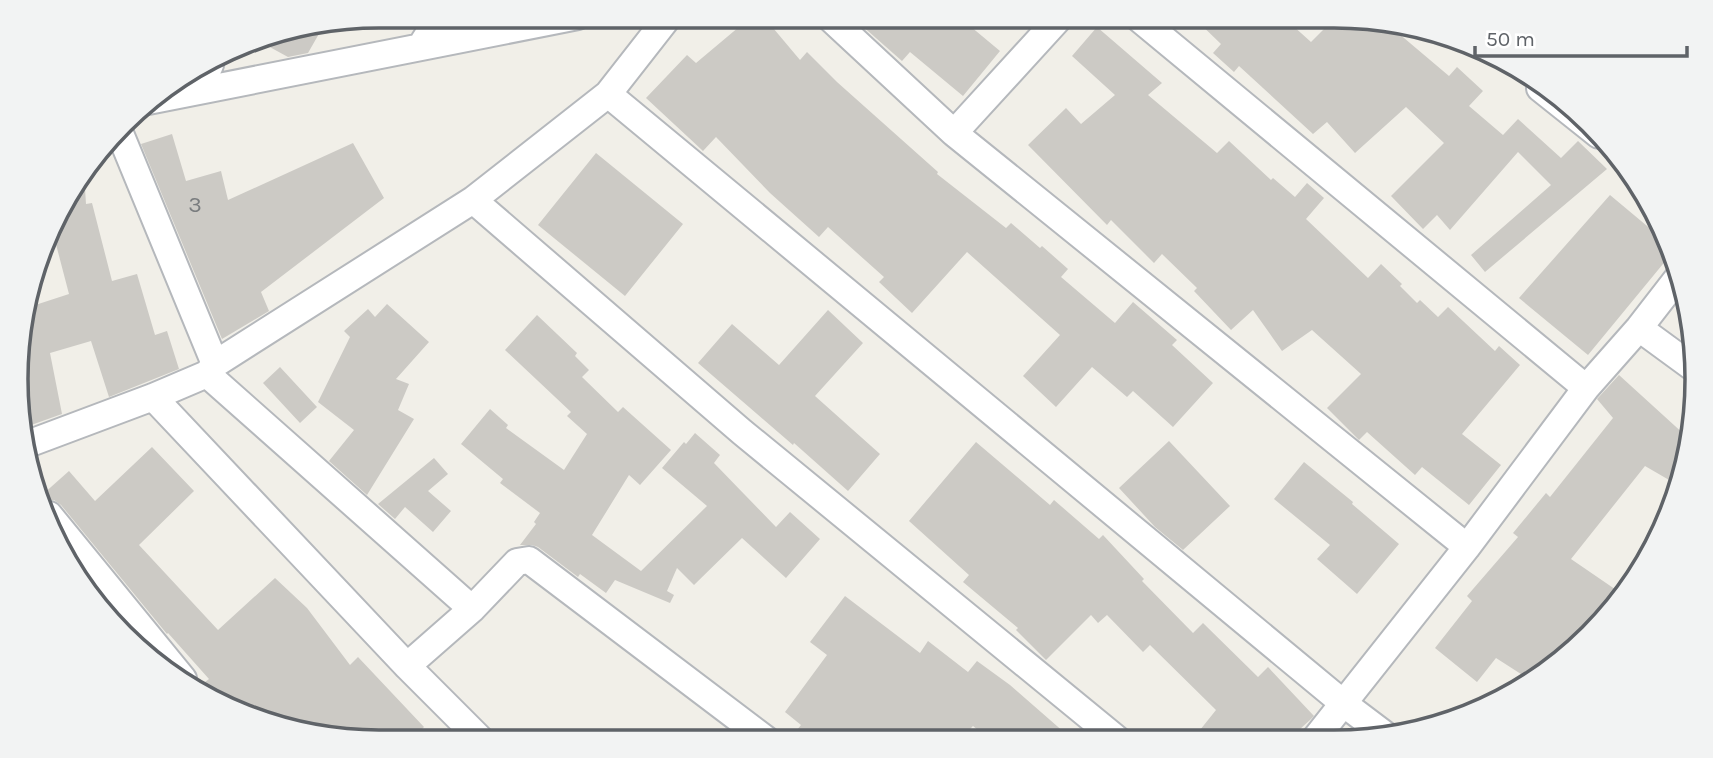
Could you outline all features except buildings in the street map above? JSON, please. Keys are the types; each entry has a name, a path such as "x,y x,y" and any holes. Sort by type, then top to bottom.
{"street":[{"path":"421,46 432,28"},
{"path":"172,96 515,28"},
{"path":"34,442 153,397 211,369 473,200 608,94 660,28"},
{"path":"841,28 954,134 1468,547"},
{"path":"954,134 1050,28"},
{"path":"1151,28 1586,388"},
{"path":"197,90 205,74"},
{"path":"608,94 1375,727"},
{"path":"122,140 211,369 472,609"},
{"path":"473,200 742,432 1106,730"},
{"path":"1322,730 1468,547 1586,388 1672,285"},
{"path":"1639,328 1684,361"},
{"path":"153,397 471,730"},
{"path":"63,533 165,657"},
{"path":"407,666 472,609 517,562 529,560 753,730"}]}
